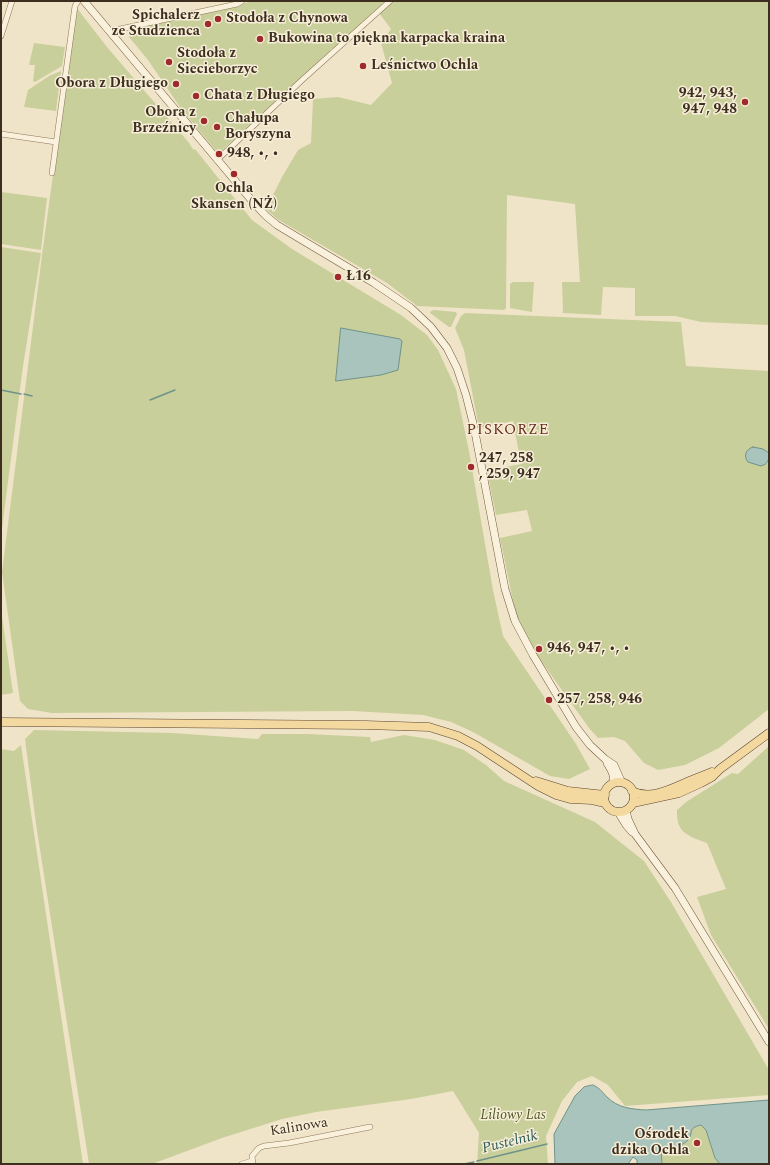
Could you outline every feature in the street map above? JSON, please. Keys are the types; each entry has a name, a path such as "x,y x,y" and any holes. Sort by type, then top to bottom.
{"main road":[{"path":"1,722 429,727 458,736 477,746 528,778 568,791 605,799"},
{"path":"633,803 634,799 632,791 629,786 624,783 612,784 606,791 605,799 610,809 618,812 626,810 633,803 678,793 701,784 712,777 720,769 769,733"},
{"path":"632,791 646,794 667,791 720,769"}],"street":[{"path":"1,36 12,1"},
{"path":"52,173 75,6 78,1"},
{"path":"84,1 256,206 272,221 291,234 374,283 411,308 431,327 447,348 457,368 466,395 506,589 515,621 536,660 576,727 590,745 614,765 621,782 624,783"},
{"path":"112,35 120,29 237,4 242,1"},
{"path":"217,160 289,92 390,1"},
{"path":"1,134 56,142"},
{"path":"606,759 614,781 612,784"},
{"path":"626,810 628,819 635,834"},
{"path":"618,812 626,825 635,834 675,888 769,1042"},
{"name":"Kalinowa","path":"242,1164 253,1162 252,1156 254,1151 264,1146 289,1143 370,1127"}],"green space":[{"path":"254,1 769,1 769,325 701,322 675,316 635,316 635,288 603,287 601,315 563,313 562,282 580,282 575,204 507,195 506,308 504,310 417,306 387,283 277,219 266,209 298,150 311,143 313,99 338,97 371,105 392,83 381,43 391,29 379,13 336,47 331,49 220,152 217,152 182,110 148,60 129,37 135,28"},
{"path":"76,7 107,47 194,150 195,149 252,220 292,249 401,315 427,335 438,350 456,389 469,451 493,590 503,636 576,744 590,769 569,779 550,776 473,732 451,722 423,715 352,711 52,713 28,709 20,701 2,572 42,255"},
{"path":"34,43 65,47 62,66 35,82 33,81 35,65 29,65"},
{"path":"61,71 56,111 24,107 28,90 49,76"},
{"path":"1,192 47,198 41,250 1,244"},
{"path":"1,247 41,253 23,366 1,536"},
{"path":"513,282 534,282 532,312 510,308 510,284"},
{"path":"434,310 456,312 457,314 451,327 430,313"},
{"path":"465,313 681,322 686,366 769,371 769,709 719,748 685,765 658,770 644,763 625,741 614,737 598,738 589,728 519,630 500,538 532,531 527,510 496,515 487,471 521,464 513,421 479,428 464,350 455,328 461,316"},
{"path":"1,609 13,693 1,695"},
{"name":"Liliowy Las","path":"34,730 172,733 258,739 262,734 308,734 370,737 371,742 404,735 435,740 464,750 486,765 504,781 595,822 644,861 671,902 769,1070 769,1095 625,1106 608,1085 592,1076 577,1082 562,1101 546,1136 548,1164 477,1164 479,1133 453,1091 411,1099 316,1112 282,1119 222,1138 152,1164 89,1164 36,824 25,739"},
{"path":"21,745 83,1164 1,1164 1,749 14,751"},
{"path":"769,746 769,1029 711,935 697,897 726,889 707,843 689,836 681,829 677,818 677,810 686,802 732,773 738,774"},
{"name":"Ośrodek dzika Ochla","path":"701,1125 706,1130 715,1158 720,1164 662,1164 661,1151 682,1145 690,1137 692,1129"}],"water":[{"path":"341,328 400,339 402,341 398,370 381,375 336,381"},
{"path":"753,447 763,449 769,453 767,463 761,466 746,460 746,453"},
{"path":"593,1085 616,1104 640,1110 769,1100 769,1164 720,1164 715,1158 706,1130 701,1125 692,1129 690,1137 682,1145 661,1151 662,1164 637,1164 637,1160 633,1157 628,1164 555,1164 554,1134 575,1096 584,1087"}],"waterway":[{"path":"1,390 21,394"},
{"path":"150,400 175,390"},
{"path":"24,394 32,396"},
{"name":"Pustelnik","path":"477,1161 547,1144"},
{"name":"Pustelnik","path":"464,1164 474,1162"}],"place":[{"name":"Stodoła z Chynowa","path":"218,19"},
{"name":"Spichalerz ze Studzienca","path":"208,24"},
{"name":"Bukowina to piękna karpacka kraina","path":"260,39"},
{"name":"Stodoła z Siecieborzyc","path":"169,62"},
{"name":"Leśnictwo Ochla","path":"363,66"},
{"name":"Obora z Długiego","path":"176,84"},
{"name":"Chata z Długiego","path":"196,96"},
{"name":"942, 943, 947, 948","path":"745,102"},
{"name":"Obora z Brzeźnicy","path":"204,121"},
{"name":"Chałupa Boryszyna","path":"217,127"},
{"name":"948, •, •","path":"219,154"},
{"name":"Ochla Skansen (NŻ)","path":"234,174"},
{"name":"Ł16","path":"338,277"},
{"name":"247, 258 , 259, 947","path":"471,467"},
{"name":"946, 947, •, •","path":"539,649"},
{"name":"257, 258, 946","path":"549,700"},
{"name":"Ośrodek dzika Ochla","path":"697,1143"}],"district":[{"name":"PISKORZE","path":"508,431"}]}
